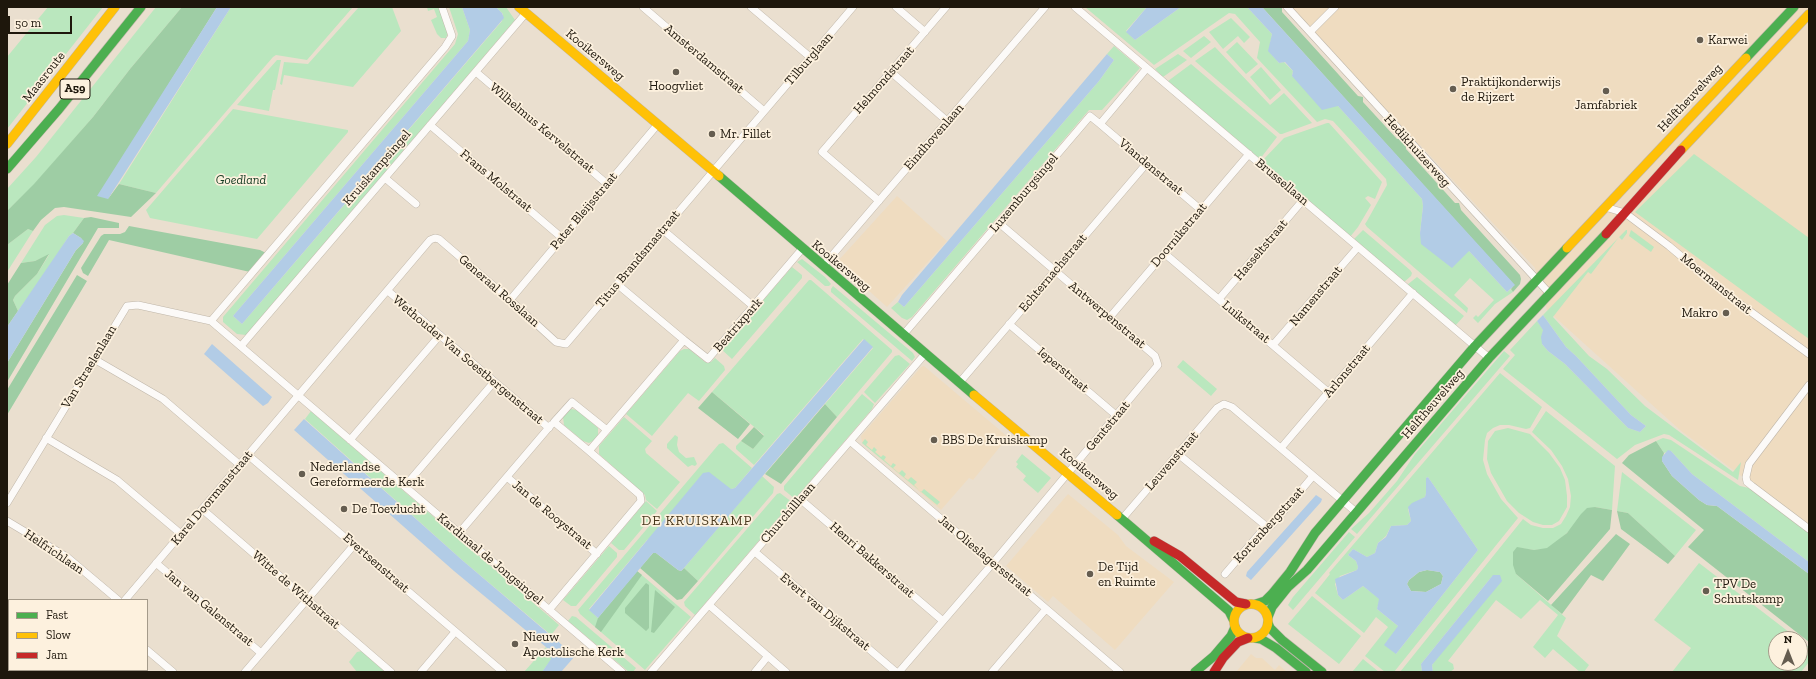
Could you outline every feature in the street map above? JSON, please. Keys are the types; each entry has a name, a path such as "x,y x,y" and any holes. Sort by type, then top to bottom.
{"main road":[{"name":"Maasroute","path":"7,144 115,7"},
{"name":"A59","path":"7,169 60,109 141,7"},
{"name":"Helftheuvelweg","path":"1256,604 1265,601 1286,577 1315,533 1476,346 1536,280 1794,7"},
{"name":"Kooikersweg","path":"522,10 713,171 802,250 1142,536 1229,611 1234,623"},
{"name":"Helftheuvelweg","path":"1268,620 1272,607 1283,593 1307,570 1489,358 1625,213 1698,131 1809,14"},
{"name":"Kooikersweg","path":"1142,536 1180,556 1236,602 1246,604"},
{"path":"1195,672 1234,632 1234,623 1239,608 1246,604 1256,604 1262,608 1270,628 1282,640 1322,672"},
{"path":"1214,672 1223,658 1238,642 1262,634 1268,620"},
{"path":"1234,623 1240,634 1261,639 1276,648 1306,672"}],"street":[{"name":"Kruiskampsingel","path":"211,321 445,47 452,36 442,7"},
{"name":"Amsterdamstraat","path":"643,7 764,111"},
{"path":"751,7 810,57"},
{"name":"Tilburglaan","path":"713,171 853,7"},
{"path":"896,7 925,32"},
{"name":"Helmondstraat","path":"879,200 822,152 946,7"},
{"name":"Eindhovenlaan","path":"822,266 1044,7"},
{"name":"Brussellaan","path":"1075,7 1489,358"},
{"name":"Hedikhuizerweg","path":"1287,7 1549,293"},
{"path":"1310,32 1335,7"},
{"name":"Kruiskampsingel","path":"241,346 476,72 522,10"},
{"path":"1100,124 1147,68"},
{"name":"Wilhelmus Kervelstraat","path":"476,72 607,184"},
{"path":"890,72 947,121"},
{"name":"Luxemburgsingel","path":"903,335 1090,116 1100,124"},
{"name":"Pater Bleijsstraat","path":"510,300 561,237 658,124"},
{"name":"Viandenstraat","path":"1100,124 1201,210"},
{"name":"Frans Molstraat","path":"430,125 561,237"},
{"name":"Doornikstraat","path":"1110,317 1249,154"},
{"name":"Echternachstraat","path":"960,382 1146,163"},
{"name":"Titus Brandsmastraat","path":"562,344 568,342 713,171"},
{"path":"385,178 416,204"},
{"name":"Hasseltstraat","path":"1219,299 1303,200"},
{"path":"1605,207 1625,213"},
{"name":"Moermanstraat","path":"1625,213 1669,246 1725,293 1809,354"},
{"name":"Antwerpenstraat","path":"999,223 1155,356 1158,362"},
{"path":"663,230 753,306"},
{"name":"Generaal Rosslaan","path":"435,238 439,239 510,300 556,342 562,344"},
{"name":"Karel Doormanstraat","path":"126,599 430,240 435,238"},
{"name":"Namenstraat","path":"1273,345 1358,246"},
{"name":"Beatrixpark","path":"684,340 708,360 802,250"},
{"name":"Luikstraat","path":"1164,253 1328,392"},
{"path":"589,451 684,340 617,284"},
{"name":"Wethouder Van Soestbergenstraat","path":"388,291 549,428"},
{"name":"Arlonstraat","path":"1281,448 1413,293"},
{"name":"Van Straelenlaan","path":"7,503 124,309 131,304 211,321"},
{"name":"Kardinaal de Jongsingel","path":"211,321 622,672"},
{"name":"Ieperstraat","path":"1009,324 1117,416"},
{"path":"350,440 440,335"},
{"name":"Churchilllaan","path":"652,672 925,354"},
{"path":"94,359 163,399 240,465"},
{"name":"Gentstraat","path":"897,672 993,563 1117,416 1157,368 1158,362"},
{"path":"404,486 494,382"},
{"path":"1809,385 1749,464 1746,477 1747,482 1809,529"},
{"path":"459,533 572,402 607,430"},
{"name":"Leuvenstraat","path":"1122,519 1217,408 1224,404 1232,407 1281,448"},
{"path":"549,610 640,504 642,498 554,422"},
{"path":"46,438 117,480 181,534"},
{"name":"Jan Olieslagersstraat","path":"850,441 1120,672"},
{"path":"1281,448 1356,512"},
{"path":"1178,454 1266,526"},
{"name":"Evertsenstraat","path":"248,455 503,672"},
{"name":"Kortenbergstraat","path":"1225,574 1266,526 1271,526 1313,476"},
{"name":"Jan de Rooystraat","path":"507,477 597,554"},
{"name":"Henri Bakkerstraat","path":"800,499 943,621"},
{"name":"Witte de Withstraat","path":"202,509 391,672"},
{"name":"Helfrichlaan","path":"7,521 66,557 117,599"},
{"path":"245,672 354,544"},
{"name":"Evert van Dijkstraat","path":"755,552 897,672"},
{"name":"Jan van Galenstraat","path":"156,563 261,653"},
{"path":"709,605 786,672"},
{"path":"995,671 1046,609"},
{"path":"421,672 455,632"},
{"path":"148,651 173,672"},
{"path":"755,672 768,656"}],"shaded area":[{"path":"1291,7 1809,7 1809,527 1680,430 1547,310 1535,268 1420,145 1416,148 1354,75"},
{"path":"897,196 947,241 887,307 837,262"},
{"name":"BBS De Kruiskamp","path":"924,366 1008,437 973,480 969,478 941,510 862,443 861,436 921,367"},
{"name":"De Tijd en Ruimte","path":"1068,494 1118,535 1126,546 1174,582 1115,650 1053,596 1048,602 1006,566"},
{"path":"1251,654 1256,658 1262,658 1275,670 1279,665 1287,672 1236,672"}],"green space":[{"path":"48,7 103,7 7,129 7,57"},
{"path":"156,7 182,7 130,69 93,117 34,185 7,211 7,189 36,157"},
{"path":"182,7 217,7 170,82 108,199 119,184 156,193 131,217 64,207 55,208 41,220 33,231 28,229 7,245 7,211 34,184 93,117 130,69"},
{"path":"231,7 353,7 307,60 276,55 273,57 156,193 119,184"},
{"path":"359,7 392,7 401,31 353,87 284,75 282,85 280,84 284,62 308,64"},
{"path":"427,7 439,7 448,32 446,38 441,38 437,34 431,20 437,17 434,9 428,11"},
{"path":"449,7 462,7 470,30 468,41 233,316 242,324 502,21 503,14 496,7 506,7 515,20 246,335 237,334 223,322 223,317 455,44 458,34"},
{"path":"1085,7 1147,7 1126,31 1135,40 1181,7 1247,7 1272,34 1269,51 1279,63 1284,62 1293,71 1292,76 1338,106 1422,199 1423,206 1420,233 1469,251 1507,292 1511,289 1513,292 1495,304 1478,323 1473,318 1476,315 1478,317 1494,300 1470,278 1454,295 1468,308 1467,313 1367,227 1365,224 1387,185 1386,179 1333,121 1325,119 1317,122 1257,58 1260,42 1235,14 1229,13 1154,65"},
{"path":"1262,7 1282,7 1282,12 1358,96 1363,97 1363,102 1397,139 1401,139 1406,145 1406,149 1455,203 1459,203 1461,210 1520,275 1520,284 1513,292 1511,289 1514,285"},
{"path":"1231,18 1250,37 1244,43 1238,36 1223,49 1209,32"},
{"path":"1204,36 1211,42 1191,58 1183,51"},
{"path":"1237,42 1258,64 1246,74 1226,52"},
{"path":"1114,46 1140,68 1102,110 1089,110 912,317 907,320 902,318 891,308 898,302 904,307 1099,81 1114,60 1107,54"},
{"path":"1215,47 1270,105 1284,93 1312,123 1280,134 1195,61"},
{"path":"1178,54 1187,60 1163,77 1155,69"},
{"path":"277,60 281,60 269,111 237,105"},
{"path":"1191,64 1277,137 1260,159 1168,81"},
{"path":"1261,67 1281,90 1270,100 1250,77"},
{"name":"Goedland","path":"233,109 348,130 348,132 257,239 150,218 146,210"},
{"path":"1329,123 1382,182 1375,199 1368,196 1365,198 1371,205 1358,227 1350,237 1262,161 1284,138"},
{"path":"1694,154 1809,238 1809,339 1635,212"},
{"path":"64,215 84,218 69,236 43,277 18,311 13,300 15,296 37,274 49,255 35,261 21,263 45,225 57,216"},
{"path":"91,217 119,223 119,228 98,228 7,382 7,363 76,250 83,243 81,238 73,233 84,218"},
{"path":"129,226 260,250 266,253 250,272 109,240 88,276 83,273 81,268 101,236 104,234 120,234 125,232"},
{"path":"28,229 33,231 7,272 7,245"},
{"path":"1363,230 1410,270 1412,273 1411,276 1404,282 1354,239"},
{"path":"1627,230 1627,233 1622,240 1619,237"},
{"path":"1631,230 1654,247 1651,252 1629,236"},
{"path":"1618,238 1591,274 1588,272 1553,317 1589,356 1607,369 1645,406 1733,472 1741,462 1738,480 1669,435 1664,434 1635,445 1617,459 1503,369 1515,355 1510,350 1537,321 1543,329 1542,344 1548,351 1565,364 1628,428 1640,432 1646,426 1631,415 1566,347 1543,315"},
{"path":"49,254 37,274 15,296 13,300 18,311 7,327 7,285 21,263 35,261"},
{"path":"802,259 825,277 831,284 829,286 825,286 797,262"},
{"path":"792,267 802,275 802,278 732,359 721,349"},
{"path":"77,275 87,281 7,415 7,390"},
{"path":"1417,277 1464,316 1455,326 1407,285"},
{"path":"809,280 811,280 892,350 892,352 837,417 825,404 873,348 863,339 754,465 736,449 736,446 741,441 753,449 764,435 712,392"},
{"path":"833,286 913,353 915,357 912,361 831,292"},
{"path":"689,349 705,362 711,362 715,358 724,366 725,370 699,401 688,393 652,436 626,414 680,351"},
{"path":"1504,351 1510,356 1357,534 1351,529 1369,513 1397,481 1415,454"},
{"path":"899,355 910,364 875,403 864,392 895,356"},
{"path":"1183,360 1217,389 1211,396 1177,367"},
{"path":"1500,373 1542,407 1530,428 1526,429 1509,425 1500,425 1487,433 1483,460 1487,474 1501,499 1518,518 1394,672 1385,672 1365,656 1388,627 1376,617 1364,633 1315,593 1330,574 1329,573","holes":["1428,477 1478,550 1396,654 1398,626 1377,609 1380,599 1363,586 1343,600 1338,595 1335,584 1340,576 1357,570 1358,567 1356,561 1348,555 1353,549 1367,557 1375,553 1378,543 1386,536 1391,526 1407,525 1411,521 1408,509 1414,503 1425,497 1426,478"]},
{"path":"712,392 750,424 738,439 698,408"},
{"path":"862,394 874,404 872,409 795,499 784,490 784,486"},
{"path":"825,404 837,417 781,484 765,474"},
{"path":"571,409 577,410 598,428 598,436 593,441 589,443 583,441 564,425 563,417"},
{"path":"311,411 559,625 551,635 462,560 305,419"},
{"path":"1546,411 1615,466 1612,510 1595,507 1557,542 1547,549 1534,550 1519,548 1516,574 1566,618 1557,636 1589,665 1584,672 1580,672 1553,649 1545,658 1533,647 1558,615 1540,600 1521,619 1496,600 1448,661 1453,664 1454,669 1450,672 1433,672 1432,665 1493,575 1421,664 1422,672 1400,672 1523,519 1531,525 1543,528 1553,528 1561,524 1566,516 1570,507 1571,496 1568,479 1562,466 1551,450 1532,432"},
{"path":"624,417 652,441 645,449 646,453 680,482 657,509 646,500 645,495 599,454 599,446"},
{"path":"754,427 764,436 753,449 741,441"},
{"path":"1508,428 1530,434 1549,453 1560,468 1565,480 1567,507 1559,521 1552,525 1543,525 1533,522 1519,513 1507,501 1491,473 1487,459 1488,441 1495,431"},
{"path":"675,435 678,437 677,445 679,452 686,458 694,457 697,464 695,466 692,465 688,467 667,448 667,444"},
{"path":"1663,438 1671,440 1740,486 1749,488 1809,532 1809,562 1692,474 1671,451 1664,453 1656,441"},
{"path":"865,439 868,442 866,445 872,450 874,447 877,450 875,452 881,457 883,455 886,457 884,460 891,466 893,463 896,465 893,468 899,473 902,470 906,474 904,477 908,480 911,477 917,482 914,485 919,490 862,443"},
{"path":"1656,441 1664,453 1662,461 1672,476 1699,500 1707,505 1717,506 1809,574 1809,642 1808,631 1795,631 1688,547 1704,530 1622,463 1629,455"},
{"path":"723,443 752,468 735,488 647,540 589,609 598,618 637,571 691,617 645,670 580,614 578,610 719,444"},
{"path":"1022,454 1051,478 1038,493 1023,480 1026,476 1016,467 1018,464 1016,462"},
{"path":"1622,472 1696,530 1675,556 1628,513 1617,511"},
{"path":"762,476 774,487 773,493 698,581 684,568"},
{"path":"924,489 940,502 937,505 921,492"},
{"path":"780,493 792,502 695,615 685,606 684,602 777,494"},
{"path":"646,501 657,511 624,550 619,550 611,543"},
{"path":"1595,507 1612,510 1610,529 1548,601 1516,574 1513,565 1513,552 1517,547 1534,550 1547,548 1567,533 1587,508"},
{"path":"1617,511 1628,513 1675,556 1668,564 1621,529"},
{"path":"1349,532 1355,537 1293,610 1288,605 1293,597"},
{"path":"1616,534 1630,544 1603,581 1591,575 1562,614 1551,605"},
{"path":"609,546 617,553 617,557 576,606 571,606 563,600"},
{"path":"653,553 656,553 678,570 681,571 684,568 698,581 682,599 677,600 640,568"},
{"name":"TPV De Schutskamp","path":"1699,563 1788,631 1768,631 1768,671 1802,671 1672,672 1691,648 1654,620"},
{"path":"1427,570 1440,572 1443,576 1441,584 1426,592 1411,591 1407,584 1409,580 1419,572"},
{"path":"637,571 642,575 601,632 595,627 598,618"},
{"path":"646,583 649,585 649,628 646,631 625,613 625,608"},
{"path":"655,590 675,607 654,633 651,632"},
{"path":"1312,596 1361,636 1339,664 1288,624"},
{"path":"572,616 576,617 636,668 633,672 629,672 568,621"},
{"name":"TPV De Schutskamp","path":"1808,646 1809,647 1808,663"},
{"path":"546,647 551,653 551,660 542,672 524,672"},
{"path":"362,651 385,672 357,672 349,662 357,652"},
{"path":"1363,659 1379,672 1352,672"}],"water":[{"path":"217,7 231,7 108,199 97,196"},
{"path":"462,7 496,7 502,13 504,18 242,324 233,316 468,41 470,30"},
{"path":"1147,7 1181,7 1135,40 1126,32"},
{"path":"1247,7 1262,7 1515,285 1507,292 1469,251 1452,268 1421,244 1420,233 1423,206 1422,199 1338,106 1322,110 1292,76 1293,71 1285,62 1279,63 1268,51 1272,34"},
{"path":"1107,54 1114,60 1099,81 904,307 898,302 902,295"},
{"path":"73,233 84,241 83,243 76,250 7,363 7,327 69,236"},
{"path":"1543,315 1566,347 1631,415 1646,426 1640,432 1628,428 1565,364 1548,351 1542,344 1541,337 1543,330 1537,321"},
{"path":"864,339 873,347 681,571 656,553 653,553 598,618 589,610 703,473 709,472 731,489 735,488"},
{"path":"212,344 272,397 268,403 263,406 204,354"},
{"path":"304,419 462,560 575,656 561,672 542,672 551,659 551,653 546,647 454,571 294,430"},
{"path":"1668,450 1671,451 1692,474 1809,562 1809,574 1717,506 1707,505 1699,500 1672,476 1662,461 1662,457"},
{"path":"1428,477 1478,550 1396,654 1384,645 1398,626 1377,609 1379,599 1363,586 1343,600 1338,595 1335,579 1357,570 1358,567 1356,561 1348,555 1353,549 1367,557 1375,553 1378,543 1386,537 1391,526 1407,525 1411,521 1408,507 1412,503 1425,497 1426,478","holes":["1427,570 1440,572 1443,576 1441,584 1426,592 1411,591 1407,584 1409,580 1419,572"]},
{"path":"1316,495 1322,499 1321,502 1251,580 1246,576 1247,572"},
{"path":"1493,575 1500,575 1502,581 1432,665 1433,672 1422,672 1421,664"}],"traffic: fast":[{"path":"7,169 59,109 141,7"},
{"path":"1746,58 1794,7"},
{"path":"719,176 974,395"},
{"path":"1268,617 1272,607 1288,587 1307,570 1489,358 1606,234"},
{"path":"1256,604 1265,601 1272,594 1290,572 1315,533 1475,346 1567,248"},
{"path":"1117,515 1229,611 1233,619"},
{"path":"1268,623 1270,628 1282,640 1322,672"},
{"path":"1195,672 1214,656 1231,636 1235,627"},
{"path":"1255,638 1261,639 1276,648 1306,672"}],"traffic: slow":[{"path":"7,144 115,7"},
{"path":"519,7 719,176"},
{"path":"1681,150 1809,14"},
{"path":"1567,248 1746,58"},
{"path":"974,395 1117,515"},
{"path":"1254,604 1261,606 1266,611 1268,621 1266,631 1261,636 1248,638 1241,636 1236,631 1234,618 1236,611 1241,606 1254,604"}],"traffic: jam":[{"path":"1606,234 1681,150"},
{"path":"1154,541 1180,556 1236,602 1246,604"},
{"path":"1214,672 1223,658 1238,642 1248,638"}],"place":[{"name":"Karwei","path":"1700,40"},
{"name":"Hoogvliet","path":"676,72"},
{"name":"Praktijkonderwijs de Rijzert","path":"1453,89"},
{"name":"Jamfabriek","path":"1606,91"},
{"name":"Mr. Fillet","path":"712,134"},
{"name":"Makro","path":"1726,313"},
{"name":"BBS De Kruiskamp","path":"934,440"},
{"name":"Nederlandse Gereformeerde Kerk","path":"302,474"},
{"name":"De Toevlucht","path":"344,509"},
{"name":"De Tijd en Ruimte","path":"1090,574"},
{"name":"TPV De Schutskamp","path":"1706,591"},
{"name":"Nieuw Apostolische Kerk","path":"515,644"}],"district":[{"name":"DE KRUISKAMP","path":"697,521"}]}
